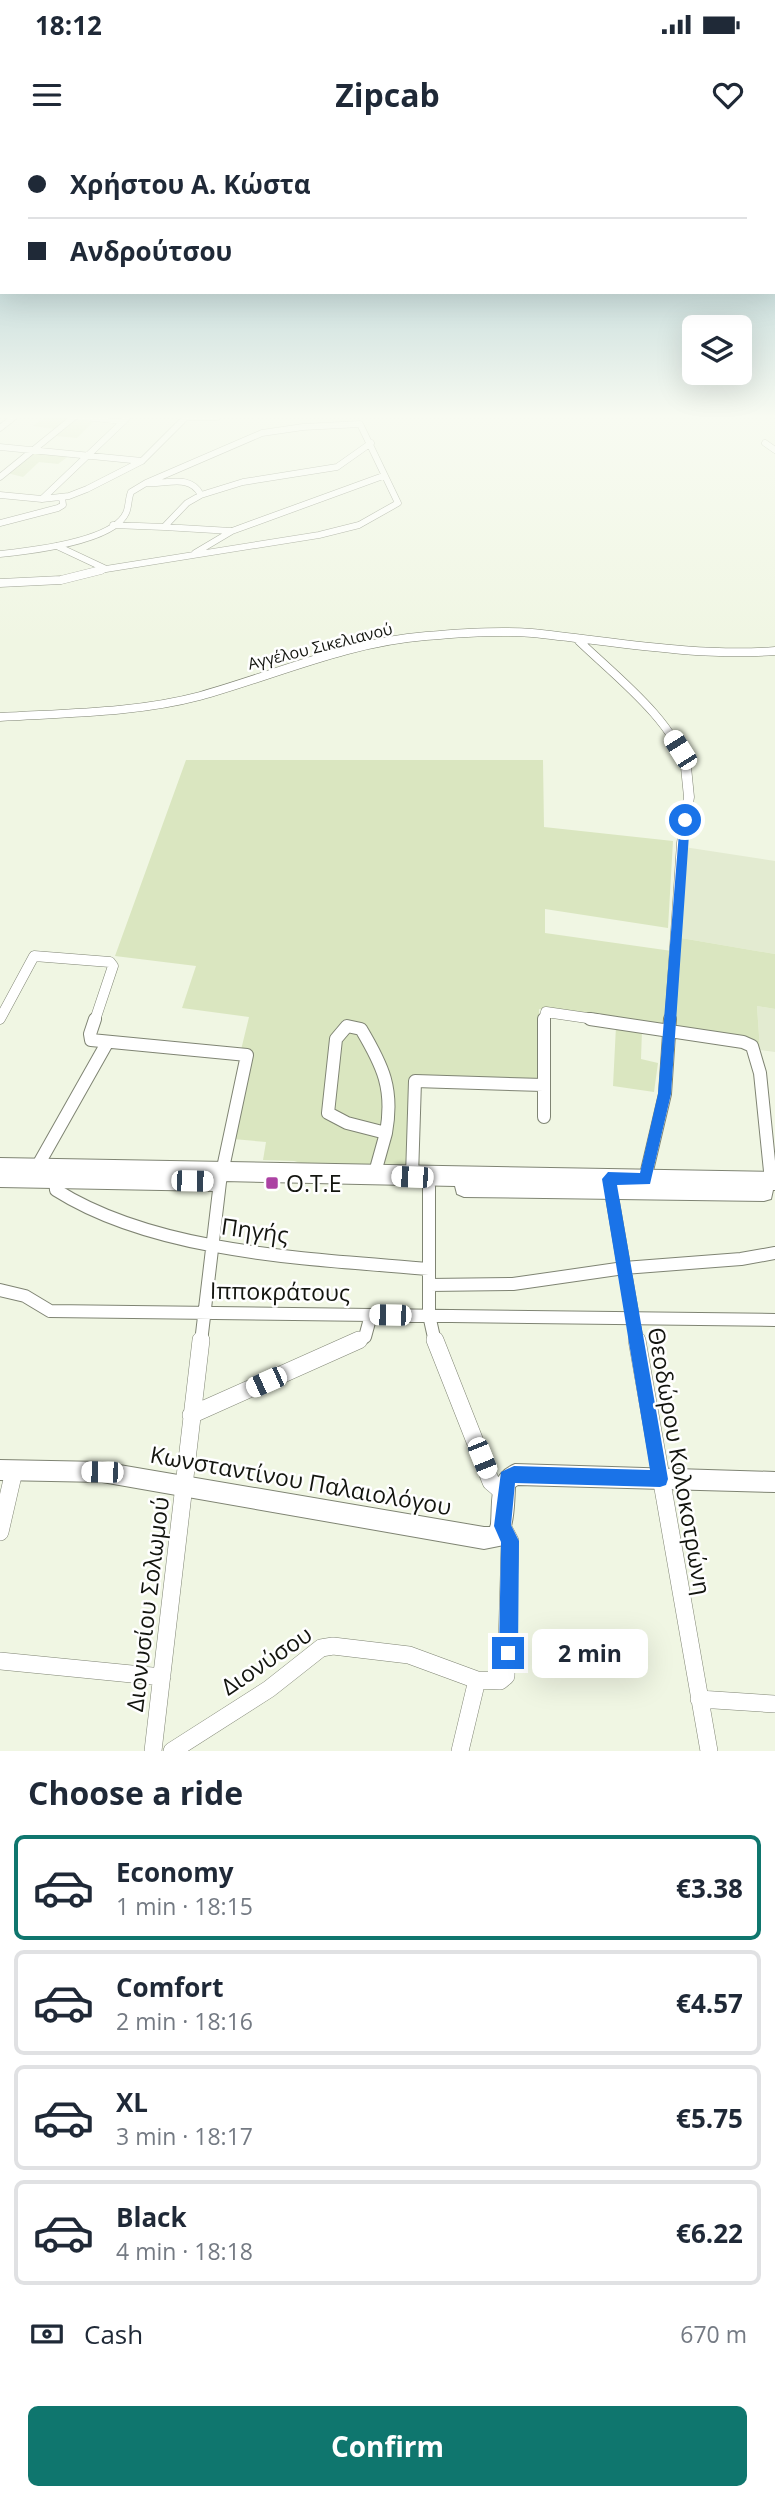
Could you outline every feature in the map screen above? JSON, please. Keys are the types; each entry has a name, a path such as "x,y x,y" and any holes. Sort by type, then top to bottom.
{"main road":[{"path":"0,1167 429,1187 774,1185"},
{"path":"0,1178 374,1175 610,1185 645,1179 774,1185"}],"street":[{"path":"42,499 49,492"},
{"path":"0,495 42,499 77,492"},
{"path":"0,554 57,546 113,525 125,514 131,492"},
{"path":"164,527 172,522 187,503 210,492"},
{"path":"190,556 232,531 339,492"},
{"path":"0,583 61,580 106,569 318,535 359,524 398,503 392,492"},
{"path":"0,522 58,508 63,505 62,497"},
{"path":"113,525 232,531"},
{"path":"57,546 106,569"},
{"name":"Αγγέλου Σικελιανού","path":"0,718 124,709 199,696 276,670 358,648 424,636 514,633 579,641 747,653 775,651"},
{"path":"579,641 644,705 671,736 684,758 689,797 682,843 665,1094 645,1179"},
{"path":"0,1019 34,956 113,963 90,1034 93,1041 107,1043 37,1167"},
{"path":"544,1117 542,1085 546,1012 669,1029 749,1044 754,1050 760,1073 774,1185"},
{"path":"374,1175 387,1133 392,1098 385,1072 361,1028 348,1026 336,1039 328,1113 347,1123 387,1133"},
{"name":"Διονυσίου Σολωμού","path":"107,1043 247,1055 221,1176 153,1751"},
{"path":"412,1177 415,1081 542,1085"},
{"name":"Πηγής","path":"55,1179 56,1190 67,1198 125,1223 213,1246 263,1254 429,1269"},
{"name":"Θεοδώρου Κολοκοτρώνη","path":"610,1185 709,1751"},
{"path":"429,1187 429,1315 433,1336 491,1482 504,1493"},
{"path":"429,1284 513,1284 624,1268 775,1254"},
{"name":"Ιπποκράτους","path":"0,1290 25,1296 50,1311 775,1320"},
{"path":"191,1415 365,1337 370,1315"},
{"path":"0,1532 7,1470"},
{"name":"Κωνσταντίνου Παλαιολόγου","path":"7,1470 102,1472 484,1538 496,1537 502,1526"},
{"path":"460,1751 477,1680 500,1681 506,1675 510,1541 502,1526 507,1478 514,1474 775,1482"},
{"name":"Διονύσου","path":"172,1751 269,1689 321,1648 333,1646 409,1655 477,1680"},
{"path":"0,1661 162,1677"},
{"path":"699,1699 775,1704"}],"shaded area":[{"name":"Ο.Τ.Ε","path":"186,760 543,760 544,827 673,841 668,928 545,909 545,933 679,952 681,938 775,954 775,1009 757,1006 760,1050 642,1030 641,1059 658,1063 654,1092 613,1086 616,1026 539,1009 542,1079 411,1077 407,1168 312,1166 294,1161 263,1160 266,1142 233,1139 253,1052 241,1050 249,1017 182,1008 196,966 115,956"},
{"path":"684,847 775,861 775,954 681,938"},
{"path":"757,1006 775,1009 775,1052 760,1050"}],"place":[{"name":"Ο.Τ.Ε","path":"272,1183"}],"route":[{"path":"508,1653 510,1541 502,1526 507,1478 514,1474 660,1479 608,1179 645,1179 660,1124 665,1094 685,820"}]}
